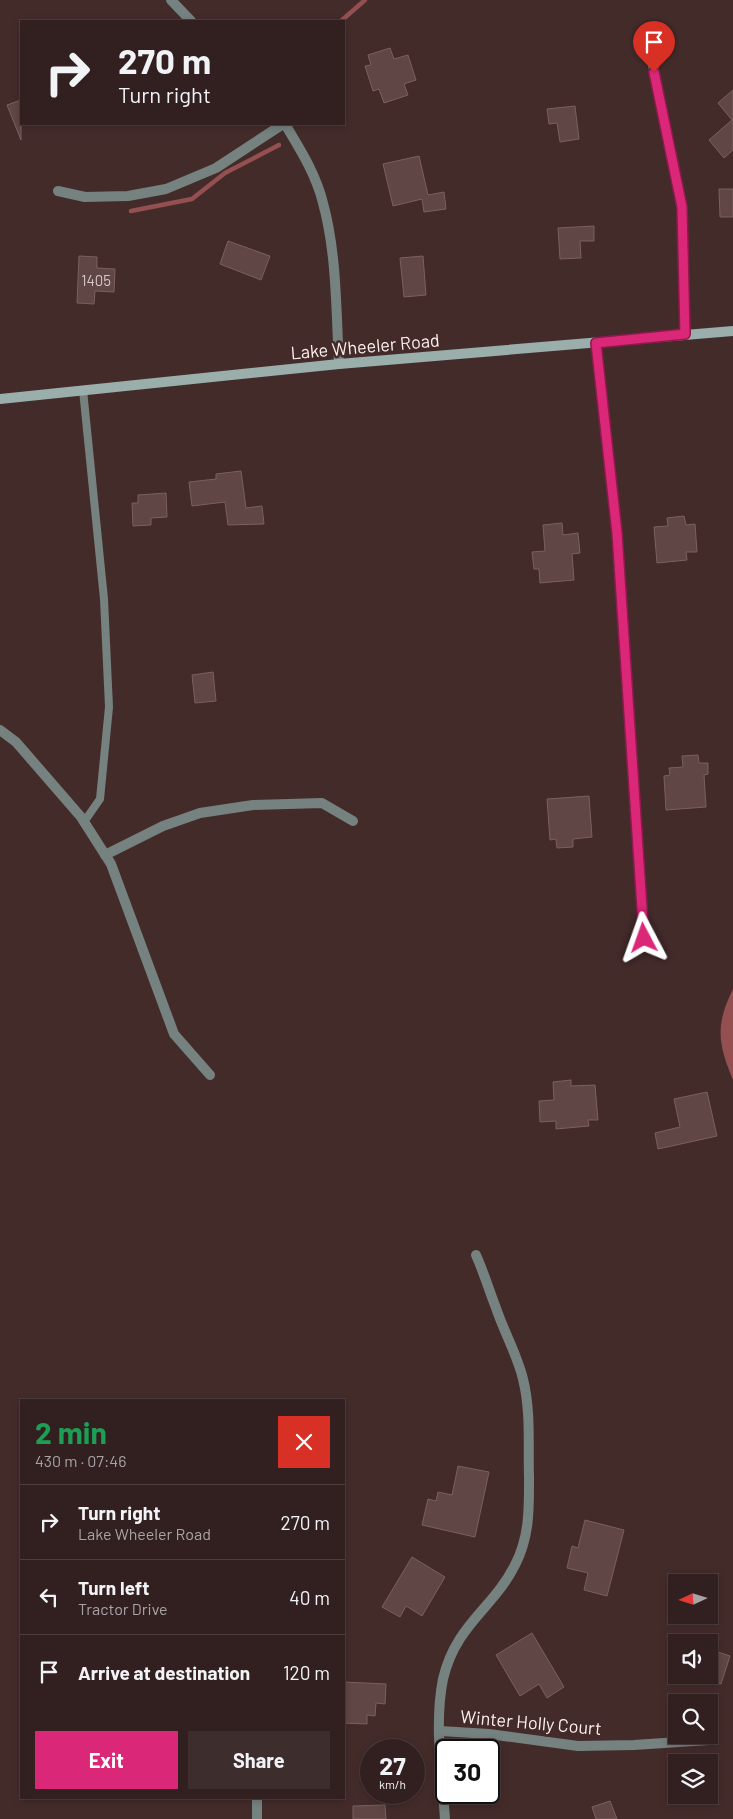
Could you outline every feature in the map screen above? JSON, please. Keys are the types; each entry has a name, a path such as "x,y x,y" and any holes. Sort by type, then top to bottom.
{"street":[{"path":"171,0 191,20"},
{"path":"646,30 682,207 685,334"},
{"path":"58,191 85,197 128,196 166,189 216,168 282,125"},
{"path":"285,125 305,157 323,202 329,231 339,364"},
{"name":"Lake Wheeler Road","path":"0,399 339,364 733,331"},
{"path":"596,343 617,533 644,938"},
{"path":"0,730 16,742 84,822 111,864 174,1034 210,1075"},
{"path":"105,855 163,826 200,813 253,805 322,802 353,822"},
{"path":"444,1819 440,1730 441,1694 452,1652 468,1625 506,1581 515,1565 526,1536 530,1500 528,1418 523,1379 496,1308 487,1278 476,1255"},
{"name":"Winter Holly Court","path":"440,1730 489,1734 578,1746 668,1743"},
{"path":"256,1799 257,1819"}],"lane":[{"path":"83,390 104,599 109,707 100,799 84,822"}],"shaded area":[{"path":"733,989 733,1080 724,1056 721,1024 723,1013"}],"building":[{"path":"390,48 394,59 408,55 416,80 404,84 408,95 384,103 379,89 373,91 365,66 371,65 368,55"},
{"path":"733,90 733,150 724,158 709,140 732,120 718,103"},
{"path":"20,100 21,140 7,105"},
{"path":"575,106 579,139 560,142 557,123 549,124 547,109"},
{"path":"419,156 428,195 444,192 446,209 424,212 422,199 393,206 383,164"},
{"path":"719,189 733,189 733,217 720,217"},
{"path":"594,226 594,241 580,241 581,258 560,259 558,228"},
{"path":"228,241 270,256 261,280 220,264"},
{"path":"79,256 97,257 97,268 115,269 114,292 95,291 94,304 77,303"},
{"path":"423,256 426,295 404,297 400,258"},
{"path":"241,471 246,508 262,506 264,524 228,525 225,502 192,506 189,482 216,479 216,474"},
{"path":"166,493 167,517 151,518 151,525 133,526 132,503 138,503 138,495"},
{"path":"684,516 686,525 695,524 697,552 686,552 687,560 657,563 654,527 668,526 667,518"},
{"path":"562,523 563,535 578,533 580,553 572,554 574,580 540,583 539,569 534,569 532,552 545,551 543,525"},
{"path":"213,672 216,701 195,703 192,675"},
{"path":"698,755 699,763 708,763 708,774 704,775 706,807 666,810 664,776 670,775 669,768 683,767 682,756"},
{"path":"589,796 592,837 573,839 573,847 557,848 556,839 550,840 547,799"},
{"path":"571,1080 571,1086 595,1085 598,1120 588,1120 589,1126 556,1129 556,1121 540,1122 539,1101 554,1100 553,1082"},
{"path":"707,1092 717,1136 658,1149 655,1133 680,1127 674,1099"},
{"path":"458,1466 489,1472 475,1537 422,1525 428,1499 436,1501 438,1492 452,1495"},
{"path":"585,1520 624,1530 607,1596 584,1590 588,1573 567,1568 572,1546 578,1548"},
{"path":"412,1557 445,1577 422,1616 406,1606 400,1617 382,1607"},
{"path":"532,1633 564,1687 547,1698 539,1684 520,1696 496,1655"},
{"path":"718,1652 730,1656 721,1684 718,1683"},
{"path":"345,1682 386,1684 385,1704 376,1703 375,1716 367,1715 367,1724 345,1723"},
{"path":"610,1801 617,1819 596,1819 592,1807"},
{"path":"385,1805 386,1819 353,1819 353,1806"}],"waterway":[{"path":"342,20 365,0"},
{"path":"131,211 192,199 225,173 279,145"}],"route":[{"path":"644,938 617,533 596,343 685,334 682,207 654,72"}]}
